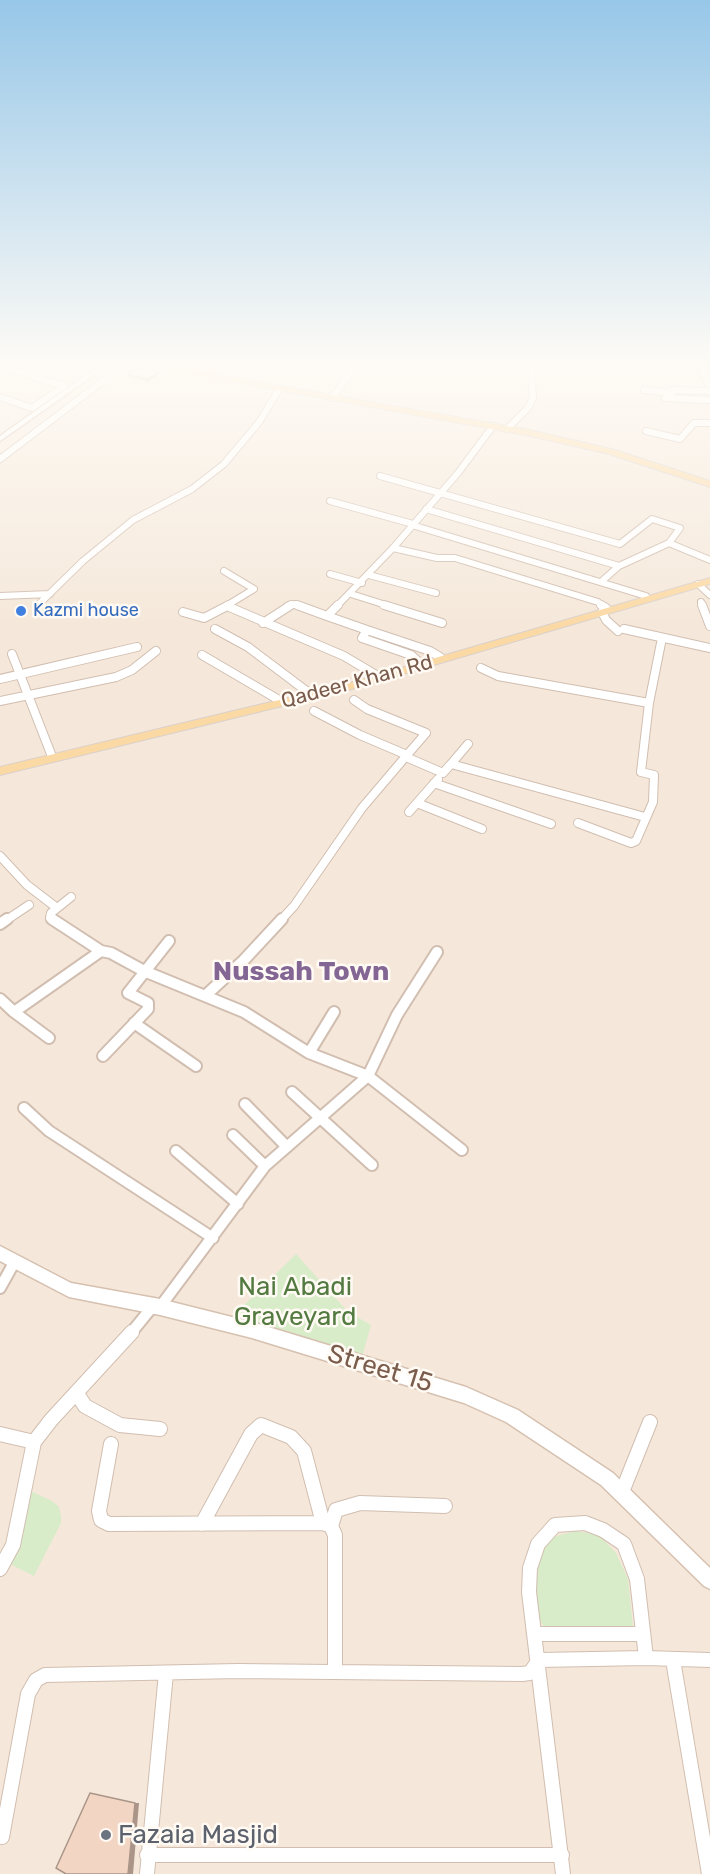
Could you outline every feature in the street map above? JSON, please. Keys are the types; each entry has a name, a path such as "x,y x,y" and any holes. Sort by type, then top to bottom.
{"main road":[{"path":"610,452 710,484"},
{"name":"Qadeer Khan Rd","path":"0,771 348,687 710,578"},
{"name":"Qadeer Khan Rd","path":"0,766 309,693 698,584 710,578"}],"street":[{"path":"37,606 83,561 133,520 192,489 224,464 234,452"},
{"path":"327,616 362,583 473,452"},
{"path":"380,477 620,544 652,519 680,528 669,543 619,566 602,581"},
{"path":"330,501 646,596"},
{"path":"426,509 619,566"},
{"path":"669,543 710,560"},
{"path":"393,548 437,558 454,558 598,602 604,610 606,620 621,630 710,648"},
{"path":"183,612 202,619 252,592 254,589 224,571"},
{"path":"330,574 362,583"},
{"path":"369,575 436,593"},
{"path":"698,584 710,595"},
{"path":"0,596 50,594"},
{"path":"351,594 442,623"},
{"path":"701,602 710,635"},
{"path":"263,623 289,605 295,604 430,651 440,657"},
{"path":"227,606 329,649 376,675"},
{"path":"215,629 248,646 309,693"},
{"path":"367,630 362,638 411,655 420,663"},
{"path":"578,823 631,843 636,841 653,802 656,783 654,775 641,771 649,703 662,638"},
{"path":"0,679 138,646"},
{"path":"0,701 116,677 132,670 156,651"},
{"path":"12,654 51,754"},
{"path":"202,655 279,700"},
{"path":"481,668 498,676 649,703"},
{"path":"206,995 243,962 294,906 362,808 426,734 362,706 354,700"},
{"path":"314,711 443,773"},
{"path":"409,812 468,744"},
{"path":"451,764 645,817"},
{"path":"434,783 551,824"},
{"path":"417,803 482,829"},
{"path":"0,856 27,885 57,908"},
{"path":"71,897 51,913 50,918 101,951 111,953 144,971 244,1012 309,1053 368,1076 462,1150"},
{"path":"0,924 29,905"},
{"path":"103,1056 149,1005 128,993 169,941"},
{"path":"14,1012 101,951"},
{"path":"0,1569 13,1545 33,1442 156,1307 213,1238 266,1166 368,1076 398,1015 437,952"},
{"path":"0,999 49,1038"},
{"path":"309,1053 334,1012"},
{"path":"134,1023 196,1066"},
{"path":"292,1092 372,1165"},
{"path":"245,1104 287,1147"},
{"path":"24,1108 49,1131 213,1238"},
{"path":"233,1135 266,1166"},
{"path":"176,1151 238,1204"},
{"name":"Street 15","path":"0,1253 69,1290 156,1307 252,1330 466,1395 526,1424 585,1462 622,1492 710,1580"},
{"path":"0,1288 15,1262"},
{"path":"77,1394 85,1406 120,1425 160,1429"},
{"path":"622,1492 650,1422"},
{"path":"202,1524 251,1434 261,1425 291,1437 304,1451 327,1525 336,1535 335,1672"},
{"path":"0,1434 33,1442"},
{"path":"111,1444 99,1511 101,1520 109,1524 327,1525"},
{"path":"327,1525 336,1510 360,1503 445,1506"},
{"path":"563,1874 529,1592 530,1568 538,1544 555,1525 585,1523 603,1530 624,1544 638,1579 646,1658"},
{"path":"535,1634 642,1634"},
{"path":"539,1660 646,1658 710,1660"},
{"path":"2,1837 28,1694 36,1680 45,1675 335,1672 522,1674 530,1673 539,1660"},
{"path":"673,1660 709,1874"},
{"path":"147,1874 166,1673"},
{"path":"147,1855 562,1855"}],"shaded area":[{"path":"0,452 710,452 710,1874 0,1874"}],"green space":[{"name":"Nai Abadi Graveyard","path":"296,1254 348,1312 371,1325 362,1357 232,1317"},
{"path":"33,1492 59,1507 61,1516 61,1523 34,1576 10,1564 28,1495"},
{"path":"576,1531 599,1535 616,1553 628,1579 633,1627 544,1627 539,1619 536,1592 538,1558 546,1544 556,1536"}],"building":[{"name":"Fazaia Masjid","path":"90,1793 135,1803 128,1874 66,1874 56,1868"}],"place":[{"name":"Kazmi house","path":"21,611"},
{"name":"Fazaia Masjid","path":"106,1835"}],"district":[{"name":"Nussah Town","path":"301,972"}]}
